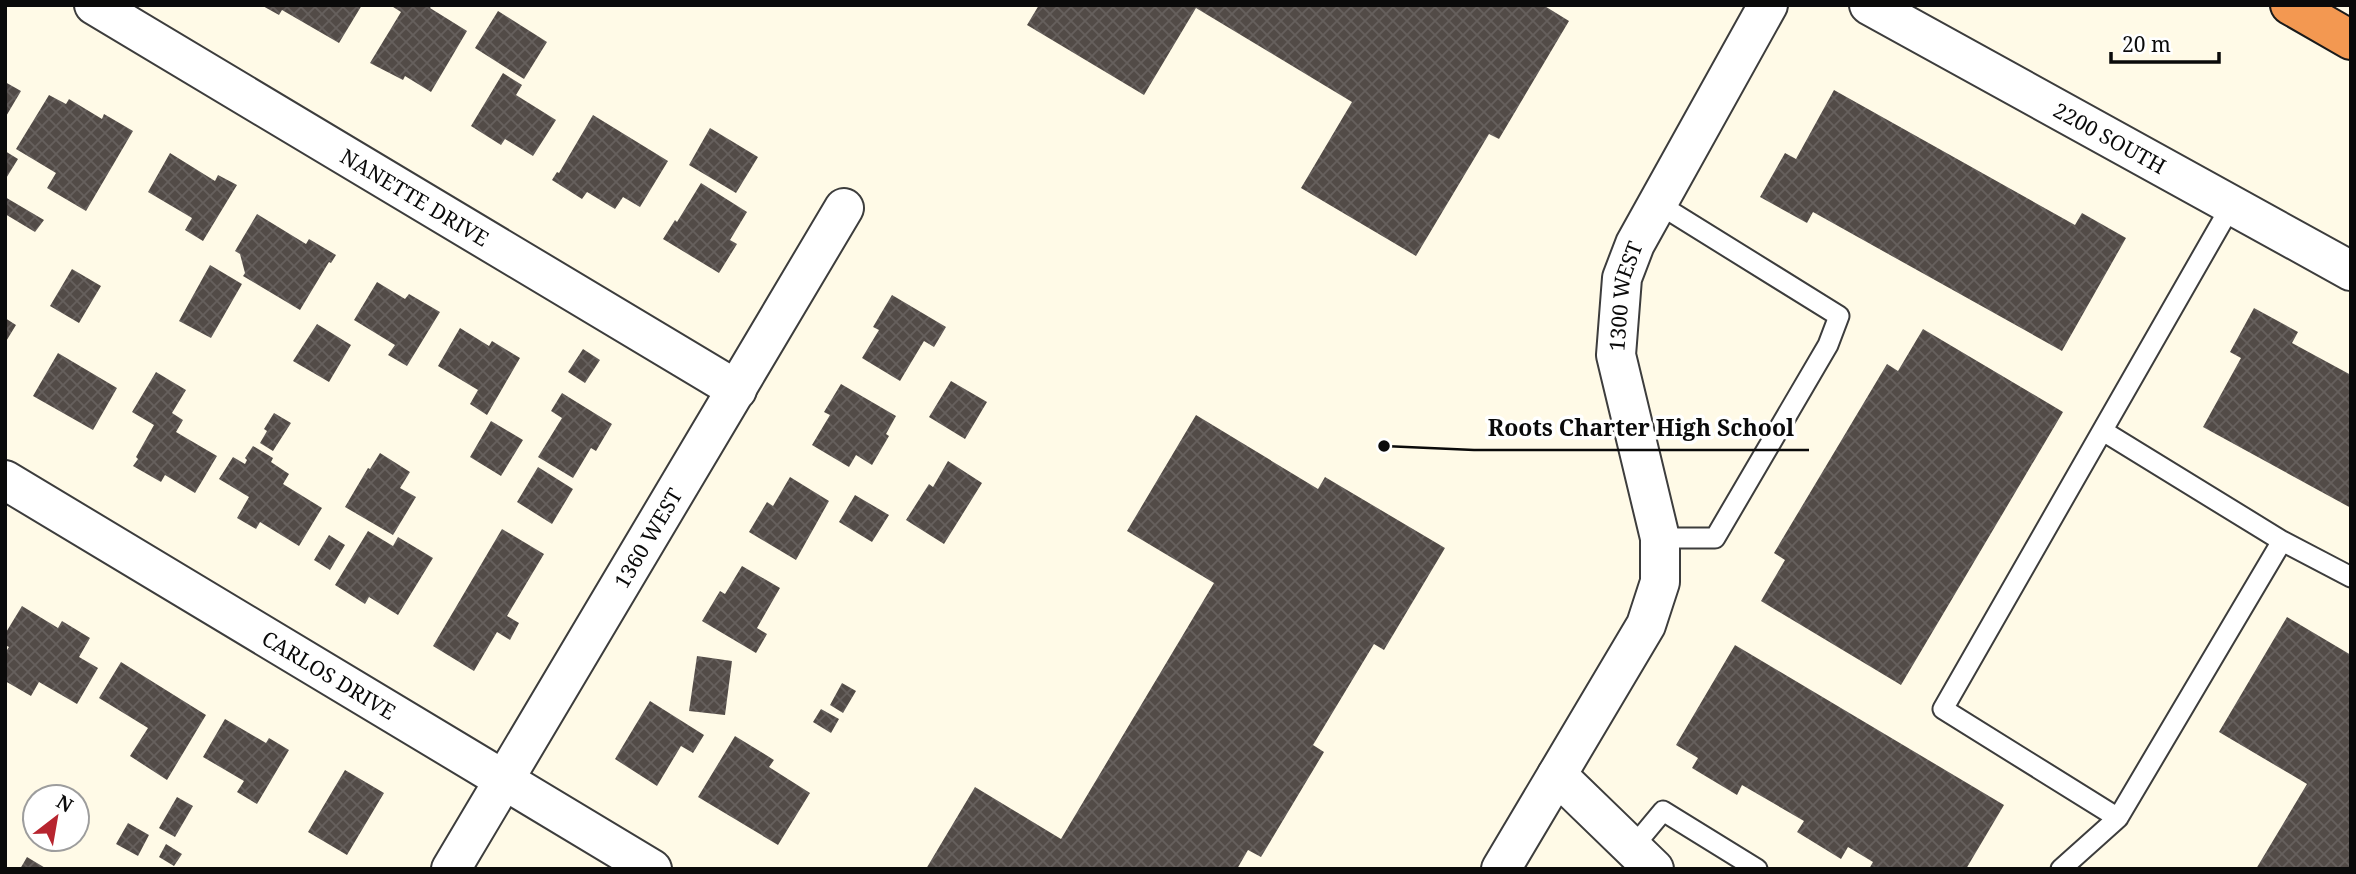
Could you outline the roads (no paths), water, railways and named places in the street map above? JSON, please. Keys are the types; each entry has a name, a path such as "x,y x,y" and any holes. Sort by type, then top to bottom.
{"highway":[{"path":"2290,5 2351,40"}],"street":[{"name":"NANETTE DRIVE","path":"94,5 737,390"},
{"name":"1300 WEST","path":"1502,869 1646,625 1660,582 1660,538 1616,355 1622,278 1635,244 1768,5"},
{"name":"2200 SOUTH","path":"1869,5 2351,271"},
{"name":"1360 WEST","path":"451,869 844,208"},
{"name":"CARLOS DRIVE","path":"5,480 652,869"},
{"path":"1557,775 1643,858"}],"lane":[{"path":"1657,203 1839,316 1828,345 1715,538 1660,538"},
{"path":"2118,818 1943,709 2231,206"},
{"path":"2103,431 2282,541 2351,577"},
{"path":"2061,869 2118,818 2282,541"},
{"path":"1643,858 1663,811 1757,869"}],"place":[{"name":"Roots Charter High School","path":"1384,446"}]}
